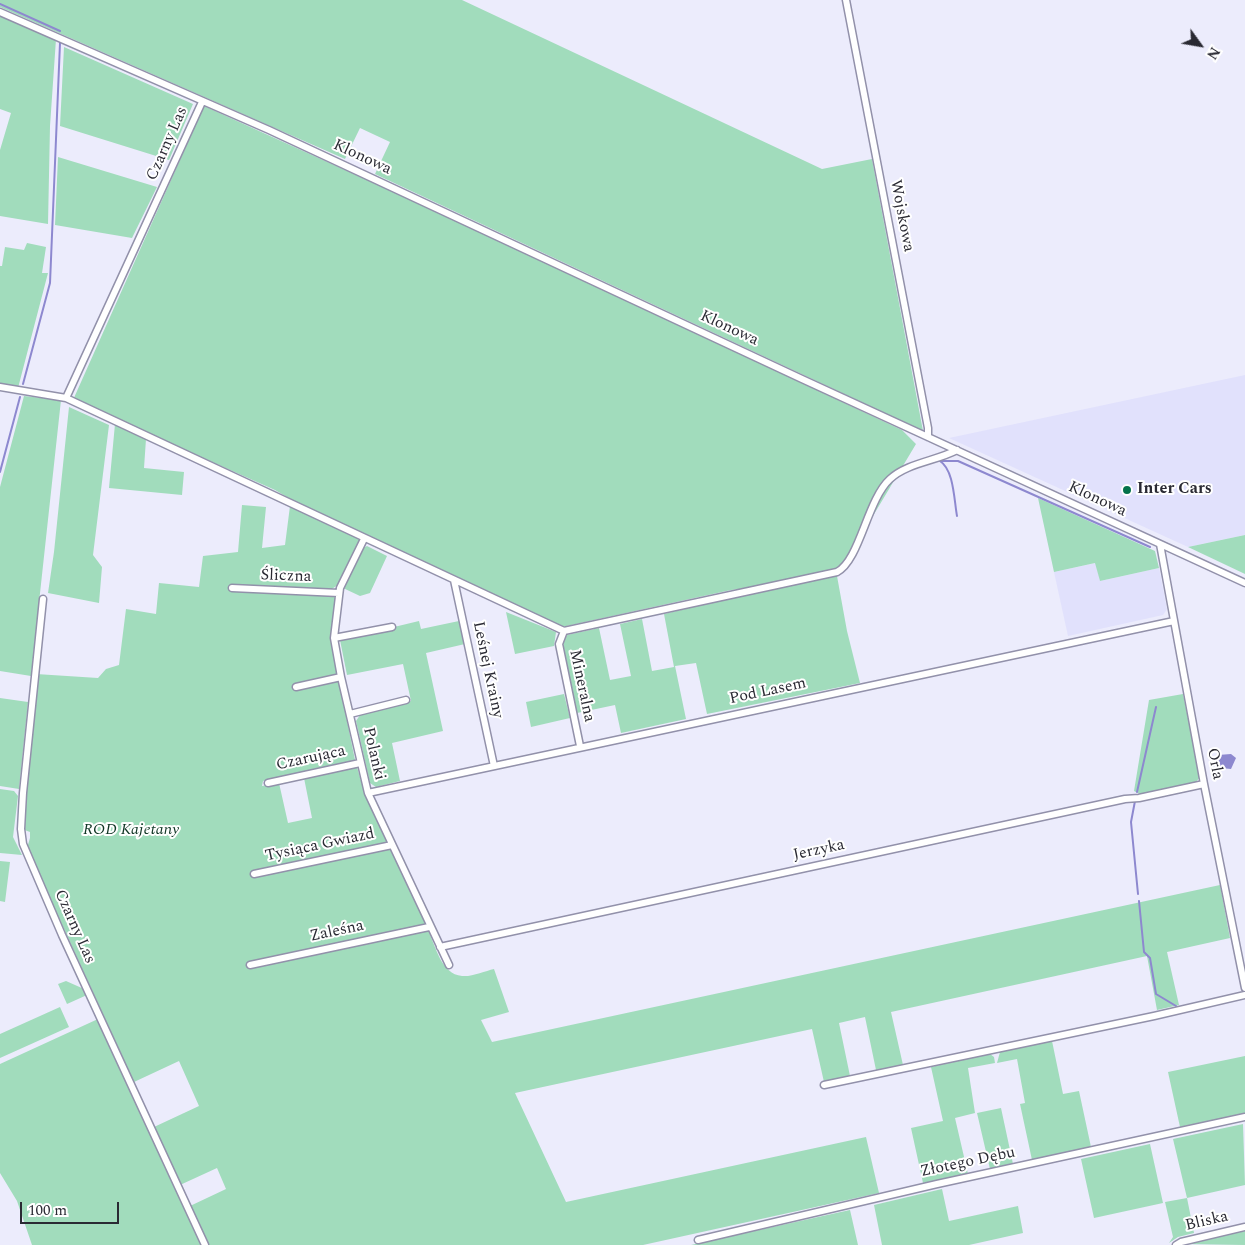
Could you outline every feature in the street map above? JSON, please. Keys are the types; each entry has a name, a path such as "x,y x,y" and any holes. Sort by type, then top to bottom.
{"street":[{"name":"Wojskowa","path":"846,0 928,428 928,437"},
{"name":"Czarny Las","path":"0,12 202,102 66,398"},
{"name":"Klonowa","path":"202,102 301,145 1245,583"},
{"path":"0,387 66,398 564,631 840,570 850,558 877,496 891,478 957,450"},
{"name":"Polanki","path":"364,539 339,593 334,638 341,677 368,793 449,966"},
{"name":"Orla","path":"1160,544 1204,784 1245,988"},
{"name":"Leśnej Krainy","path":"454,580 494,766"},
{"name":"Śliczna","path":"232,588 339,593"},
{"name":"Czarny Las","path":"43,599 23,793 21,829 23,844 62,935 205,1245"},
{"name":"Pod Lasem","path":"368,793 580,746 1174,621"},
{"path":"334,638 392,627"},
{"name":"Mineralna","path":"564,631 559,644 580,746"},
{"path":"296,687 341,677"},
{"path":"350,714 406,700"},
{"name":"Czarująca","path":"268,783 360,763"},
{"name":"Jerzyka","path":"440,947 1125,799 1139,798 1204,784"},
{"name":"Tysiąca Gwiazd","path":"254,874 392,845"},
{"name":"Zaleśna","path":"250,965 429,926"},
{"path":"824,1085 1245,995"},
{"name":"Złotego Dębu","path":"698,1240 936,1184 1245,1117"},
{"name":"Bliska","path":"1176,1245 1181,1242 1245,1227"}],"shaded area":[{"path":"1245,375 1245,535 1188,547 949,438"},
{"path":"1096,563 1100,581 1159,568 1167,609 1163,615 1068,636 1054,572"},
{"path":"1231,754 1236,758 1231,769 1221,768 1215,763 1218,755"}],"green space":[{"path":"0,0 462,0 822,169 872,159 923,431 375,174 390,142 360,128 345,159 0,7"},
{"path":"0,15 56,39 50,126 48,224 0,216 0,150 11,113 0,109"},
{"path":"64,47 193,104 169,160 60,126"},
{"path":"204,106 420,204 902,430 916,444 837,576 847,631 860,683 707,714 696,663 675,666 686,719 621,733 615,705 577,713 563,643 567,635 599,628 610,680 631,676 620,624 642,619 652,671 674,667 664,614 799,582 731,590 562,627 299,504 275,490 73,400"},
{"path":"58,157 157,187 132,238 55,225"},
{"path":"27,243 46,247 42,273 48,273 18,388 0,385 0,266 2,266 5,247 24,250"},
{"path":"24,396 61,400 31,676 0,671 0,487"},
{"path":"69,407 109,425 93,555 102,567 99,603 48,593"},
{"path":"115,424 146,439 144,468 184,472 182,495 109,488"},
{"path":"1038,498 1155,551 1159,568 1100,581 1095,563 1054,572"},
{"name":"ROD Kajetany","path":"242,505 266,507 262,548 285,545 290,506 360,539 338,585 330,590 231,585 230,591 336,596 338,675 295,685 297,690 339,681 355,760 263,781 262,786 279,783 288,823 312,818 304,778 357,767 366,798 388,840 385,843 252,872 253,878 391,848 426,924 249,963 249,968 428,930 440,959 455,974 470,976 494,969 509,1012 481,1020 492,1042 1220,885 1230,938 1167,952 1179,1005 1157,1010 1147,956 891,1012 903,1065 876,1070 865,1017 839,1023 850,1076 824,1082 812,1029 515,1093 566,1202 866,1137 879,1193 643,1245 207,1245 190,1206 226,1189 217,1168 180,1185 154,1127 199,1106 179,1061 134,1082 27,848 30,832 22,829 34,723 36,674 98,678 106,669 119,665 126,609 156,614 159,583 199,587 203,556 238,552"},
{"path":"1245,535 1245,574 1188,547"},
{"path":"367,546 387,556 370,593 360,596 343,588 361,549"},
{"path":"506,612 556,632 554,646 515,654"},
{"path":"419,621 421,629 459,621 465,644 426,653 443,731 392,743 400,781 376,787 370,783 356,721 360,715 411,701 403,664 347,675 340,640"},
{"path":"564,694 570,718 531,727 526,702"},
{"path":"1183,694 1200,777 1196,782 1140,794 1134,791 1149,700"},
{"path":"0,698 28,702 19,789 0,786"},
{"path":"0,789 14,791 18,796 13,837 22,855 0,853"},
{"path":"0,861 10,862 5,902 0,901"},
{"path":"66,981 84,989 87,995 67,1004 58,984"},
{"path":"60,1007 69,1027 0,1058 0,1034"},
{"path":"98,1019 201,1245 32,1245 17,1201 0,1173 0,1064"},
{"path":"1052,1041 1063,1094 1079,1091 1091,1147 1032,1160 1020,1104 1025,1103 1017,1059 997,1063 1000,1052"},
{"path":"990,1054 994,1057 995,1063 968,1068 975,1113 955,1118 968,1174 923,1183 911,1128 943,1121 931,1067"},
{"path":"1245,1056 1245,1113 1180,1127 1168,1072"},
{"path":"1001,1108 1013,1164 990,1169 977,1113"},
{"path":"1243,1124 1245,1185 1187,1198 1173,1139"},
{"path":"1150,1144 1163,1203 1094,1218 1081,1159"},
{"path":"942,1189 949,1221 1018,1206 1023,1233 969,1245 882,1245 874,1205"},
{"path":"1187,1198 1194,1233 1178,1237 1169,1243 1173,1237 1165,1202"},
{"path":"850,1210 858,1245 691,1245"},
{"path":"1245,1231 1245,1245 1182,1244"}],"waterway":[{"path":"0,4 60,31"},
{"path":"23,384 50,283 60,43"},
{"path":"0,472 20,397"},
{"path":"957,516 951,478 945,465 940,461 958,461 1150,547"},
{"path":"1137,792 1156,707"},
{"path":"1135,801 1131,822 1138,894"},
{"path":"1139,901 1144,952 1150,958 1156,994 1176,1006"}],"place":[{"name":"Inter Cars","path":"1127,490"}]}
